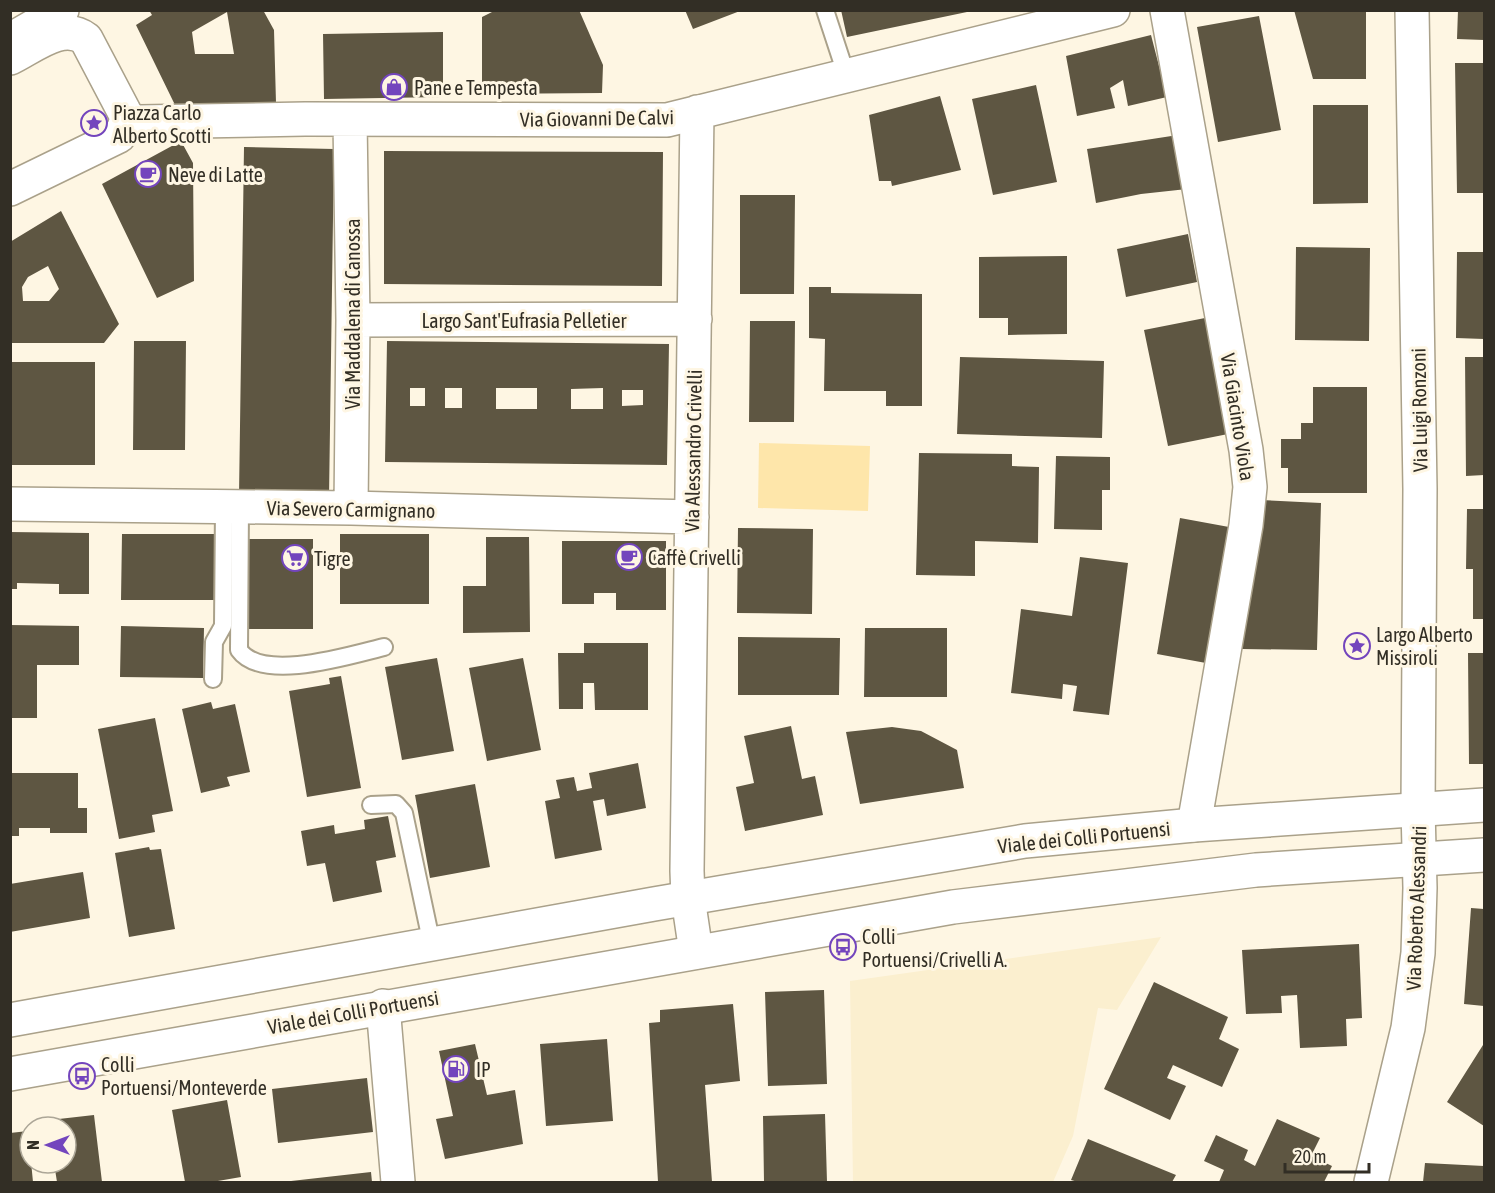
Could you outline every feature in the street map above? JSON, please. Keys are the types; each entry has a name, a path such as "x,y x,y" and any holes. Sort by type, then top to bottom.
{"street":[{"path":"10,40 62,10"},
{"path":"10,202 131,137 140,122 134,103 81,10"},
{"name":"Via Giovanni De Calvi","path":"140,122 667,120 1113,10"},
{"name":"Via Giacinto Viola","path":"1167,10 1246,450 1250,487 1246,525 1194,825"},
{"name":"Via Luigi Ronzoni","path":"1412,10 1420,489 1418,809"},
{"path":"10,58 57,34 68,31 78,33 86,39 127,117 119,136 10,189"},
{"name":"Via Alessandro Crivelli","path":"688,898 697,112"},
{"name":"Via Maddalena di Canossa","path":"350,120 353,320 351,508"},
{"name":"Largo Sant'Eufrasia Pelletier","path":"353,320 695,319"},
{"name":"Via Severo Carmignano","path":"10,504 351,508 692,517"},
{"name":"Viale dei Colli Portuensi","path":"10,1020 688,898 1024,841 1194,825 1485,805"},
{"name":"Via Roberto Alessandri","path":"1371,1182 1399,1074 1412,1006 1418,953 1420,858 1418,809"},
{"name":"Viale dei Colli Portuensi","path":"10,1074 383,1006 1031,895 1256,870 1485,855"},
{"path":"688,898 696,952"},
{"path":"383,1006 398,1182"}],"lane":[{"path":"825,10 847,77"},
{"path":"232,507 239,650 244,657 270,664 319,663 384,647"},
{"path":"213,679 214,642 223,626 232,507"},
{"path":"371,805 396,804 404,813 432,945"}],"shaded area":[{"path":"759,443 870,446 868,511 758,508"},
{"path":"1161,937 1117,1010 1098,1008 1073,1136 1053,1182 853,1182 850,981"}],"building":[{"path":"149,10 263,10 274,30 276,103 175,105 136,25 152,15","holes":["227,12 234,54 195,54 192,32"]},
{"path":"496,10 579,10 603,65 602,93 482,94 482,17"},
{"path":"685,10 740,10 740,11 693,29"},
{"path":"841,10 967,10 967,12 847,37"},
{"path":"1294,10 1366,10 1366,79 1313,79"},
{"path":"1458,10 1484,10 1484,40 1457,39"},
{"path":"1259,16 1281,130 1218,142 1197,27"},
{"path":"443,32 443,97 324,99 323,34"},
{"path":"1151,35 1167,97 1128,106 1123,80 1110,88 1115,108 1077,116 1066,56"},
{"path":"1455,63 1484,63 1484,193 1457,193"},
{"path":"1036,85 1057,182 993,195 972,99"},
{"path":"940,96 961,170 892,186 891,181 879,181 869,115"},
{"path":"1313,105 1368,105 1368,203 1313,204"},
{"path":"1178,135 1187,189 1141,194 1096,203 1087,149"},
{"path":"181,141 193,163 194,281 157,298 102,184"},
{"path":"244,147 334,149 329,498 239,496"},
{"path":"384,151 663,152 662,286 384,284"},
{"path":"740,195 795,195 794,294 740,294"},
{"path":"61,211 119,324 104,343 10,343 10,242","holes":["48,266 59,289 49,301 23,301 22,287 28,277"]},
{"path":"1188,234 1197,282 1126,297 1117,249"},
{"path":"1296,247 1370,248 1369,341 1295,340"},
{"path":"1457,252 1484,252 1484,339 1456,338"},
{"path":"1067,256 1067,334 1008,335 1008,318 979,318 979,257"},
{"path":"809,287 831,287 831,293 922,294 922,406 886,406 886,391 824,391 825,339 809,338"},
{"path":"1205,318 1228,434 1168,446 1144,330"},
{"path":"750,321 795,321 794,422 749,422"},
{"path":"134,341 186,341 185,450 133,450"},
{"path":"387,341 669,344 667,465 385,462","holes":["410,388 425,388 425,406 410,406","445,388 462,388 462,408 445,408","496,388 537,388 537,409 496,409","603,388 603,409 571,409 571,389","622,390 643,390 643,405 622,406"]},
{"path":"960,357 1104,361 1102,438 957,434"},
{"path":"1465,357 1484,357 1484,475 1466,476"},
{"path":"10,362 95,362 95,465 10,465"},
{"path":"1313,387 1367,387 1367,493 1288,493 1288,468 1281,468 1281,439 1301,439 1301,423 1313,423"},
{"path":"919,453 1012,454 1012,466 1039,467 1038,543 975,541 975,576 916,575"},
{"path":"1056,456 1110,457 1110,490 1102,490 1102,530 1054,529"},
{"path":"1261,500 1321,503 1317,650 1242,649"},
{"path":"1467,509 1484,509 1484,619 1473,619 1473,569 1466,569"},
{"path":"1180,518 1229,527 1206,663 1157,654"},
{"path":"738,528 813,529 812,614 737,613"},
{"path":"10,532 89,533 89,594 59,594 59,584 17,583 17,589 10,589"},
{"path":"122,534 217,534 217,600 121,600"},
{"path":"340,534 429,534 429,604 340,604"},
{"path":"486,537 529,537 530,632 463,633 463,586 486,586"},
{"path":"247,539 313,539 313,629 248,629"},
{"path":"562,541 666,541 666,610 616,610 616,593 594,593 594,604 562,604"},
{"path":"1080,557 1128,563 1109,715 1073,711 1077,686 1063,684 1062,699 1011,693 1021,609 1072,616"},
{"path":"10,625 79,626 79,665 37,665 37,718 10,718"},
{"path":"121,626 204,628 203,678 120,677"},
{"path":"865,628 947,628 947,697 864,697"},
{"path":"738,637 840,638 839,695 738,695"},
{"path":"584,643 648,643 648,710 595,710 594,683 583,683 583,709 559,709 558,653 584,653"},
{"path":"1468,653 1484,653 1484,764 1469,764"},
{"path":"437,658 454,751 402,760 385,667"},
{"path":"523,658 541,750 487,761 469,668"},
{"path":"341,676 361,788 307,797 289,691 330,684 329,678"},
{"path":"211,702 213,709 235,704 250,772 227,777 230,786 201,793 182,709"},
{"path":"155,718 173,811 152,815 155,832 119,839 98,729"},
{"path":"791,726 802,779 815,776 823,815 745,831 736,787 754,783 744,736"},
{"path":"892,727 921,731 957,750 964,788 860,804 846,732"},
{"path":"638,763 646,808 607,816 604,799 593,801 602,850 555,859 545,801 560,798 556,780 574,777 577,791 592,788 589,773"},
{"path":"10,773 78,773 78,808 87,808 87,833 50,833 50,828 19,828 19,836 10,836"},
{"path":"475,784 490,867 430,878 415,795"},
{"path":"388,816 396,857 376,861 382,892 333,902 325,863 307,866 301,831 334,825 335,834 365,829 364,820"},
{"path":"149,847 150,850 161,849 175,929 129,937 115,853"},
{"path":"83,872 90,918 10,932 10,884"},
{"path":"1471,908 1484,909 1484,1006 1464,1004"},
{"path":"1359,944 1362,1018 1346,1019 1347,1046 1300,1048 1297,995 1281,996 1282,1013 1246,1014 1242,950"},
{"path":"1154,982 1228,1017 1219,1039 1239,1049 1222,1087 1173,1065 1167,1078 1186,1086 1170,1120 1104,1089"},
{"path":"824,990 827,1084 768,1086 765,992"},
{"path":"733,1004 740,1081 705,1085 712,1182 658,1182 649,1023 660,1022 660,1010"},
{"path":"607,1039 613,1121 546,1126 540,1044"},
{"path":"475,1044 487,1095 515,1090 523,1144 445,1159 436,1119 453,1116 439,1051"},
{"path":"1484,1046 1484,1126 1447,1102"},
{"path":"367,1078 373,1132 278,1143 272,1089"},
{"path":"227,1100 241,1177 212,1182 185,1182 172,1110"},
{"path":"825,1114 827,1182 764,1182 763,1116"},
{"path":"94,1115 102,1182 57,1182 56,1175 78,1175 78,1117"},
{"path":"1277,1119 1320,1138 1311,1156 1332,1166 1324,1182 1219,1182 1224,1170 1204,1161 1216,1135 1248,1150 1244,1160 1255,1166"},
{"path":"18,1132 18,1175 32,1175 33,1182 10,1182 10,1133"},
{"path":"1088,1139 1176,1175 1172,1182 1078,1182 1071,1180"},
{"path":"1425,1163 1484,1166 1484,1182 1423,1182"},
{"path":"371,1172 372,1182 291,1182 291,1181"}],"place":[{"name":"Pane e Tempesta","path":"394,87"},
{"name":"Piazza Carlo Alberto Scotti","path":"94,123"},
{"name":"Neve di Latte","path":"148,174"},
{"name":"Caffè Crivelli","path":"629,557"},
{"name":"Tigre","path":"295,558"},
{"name":"Largo Alberto Missiroli","path":"1357,646"},
{"name":"Colli Portuensi/Crivelli A.","path":"843,947"},
{"name":"IP","path":"456,1069"},
{"name":"Colli Portuensi/Monteverde","path":"82,1076"}]}
